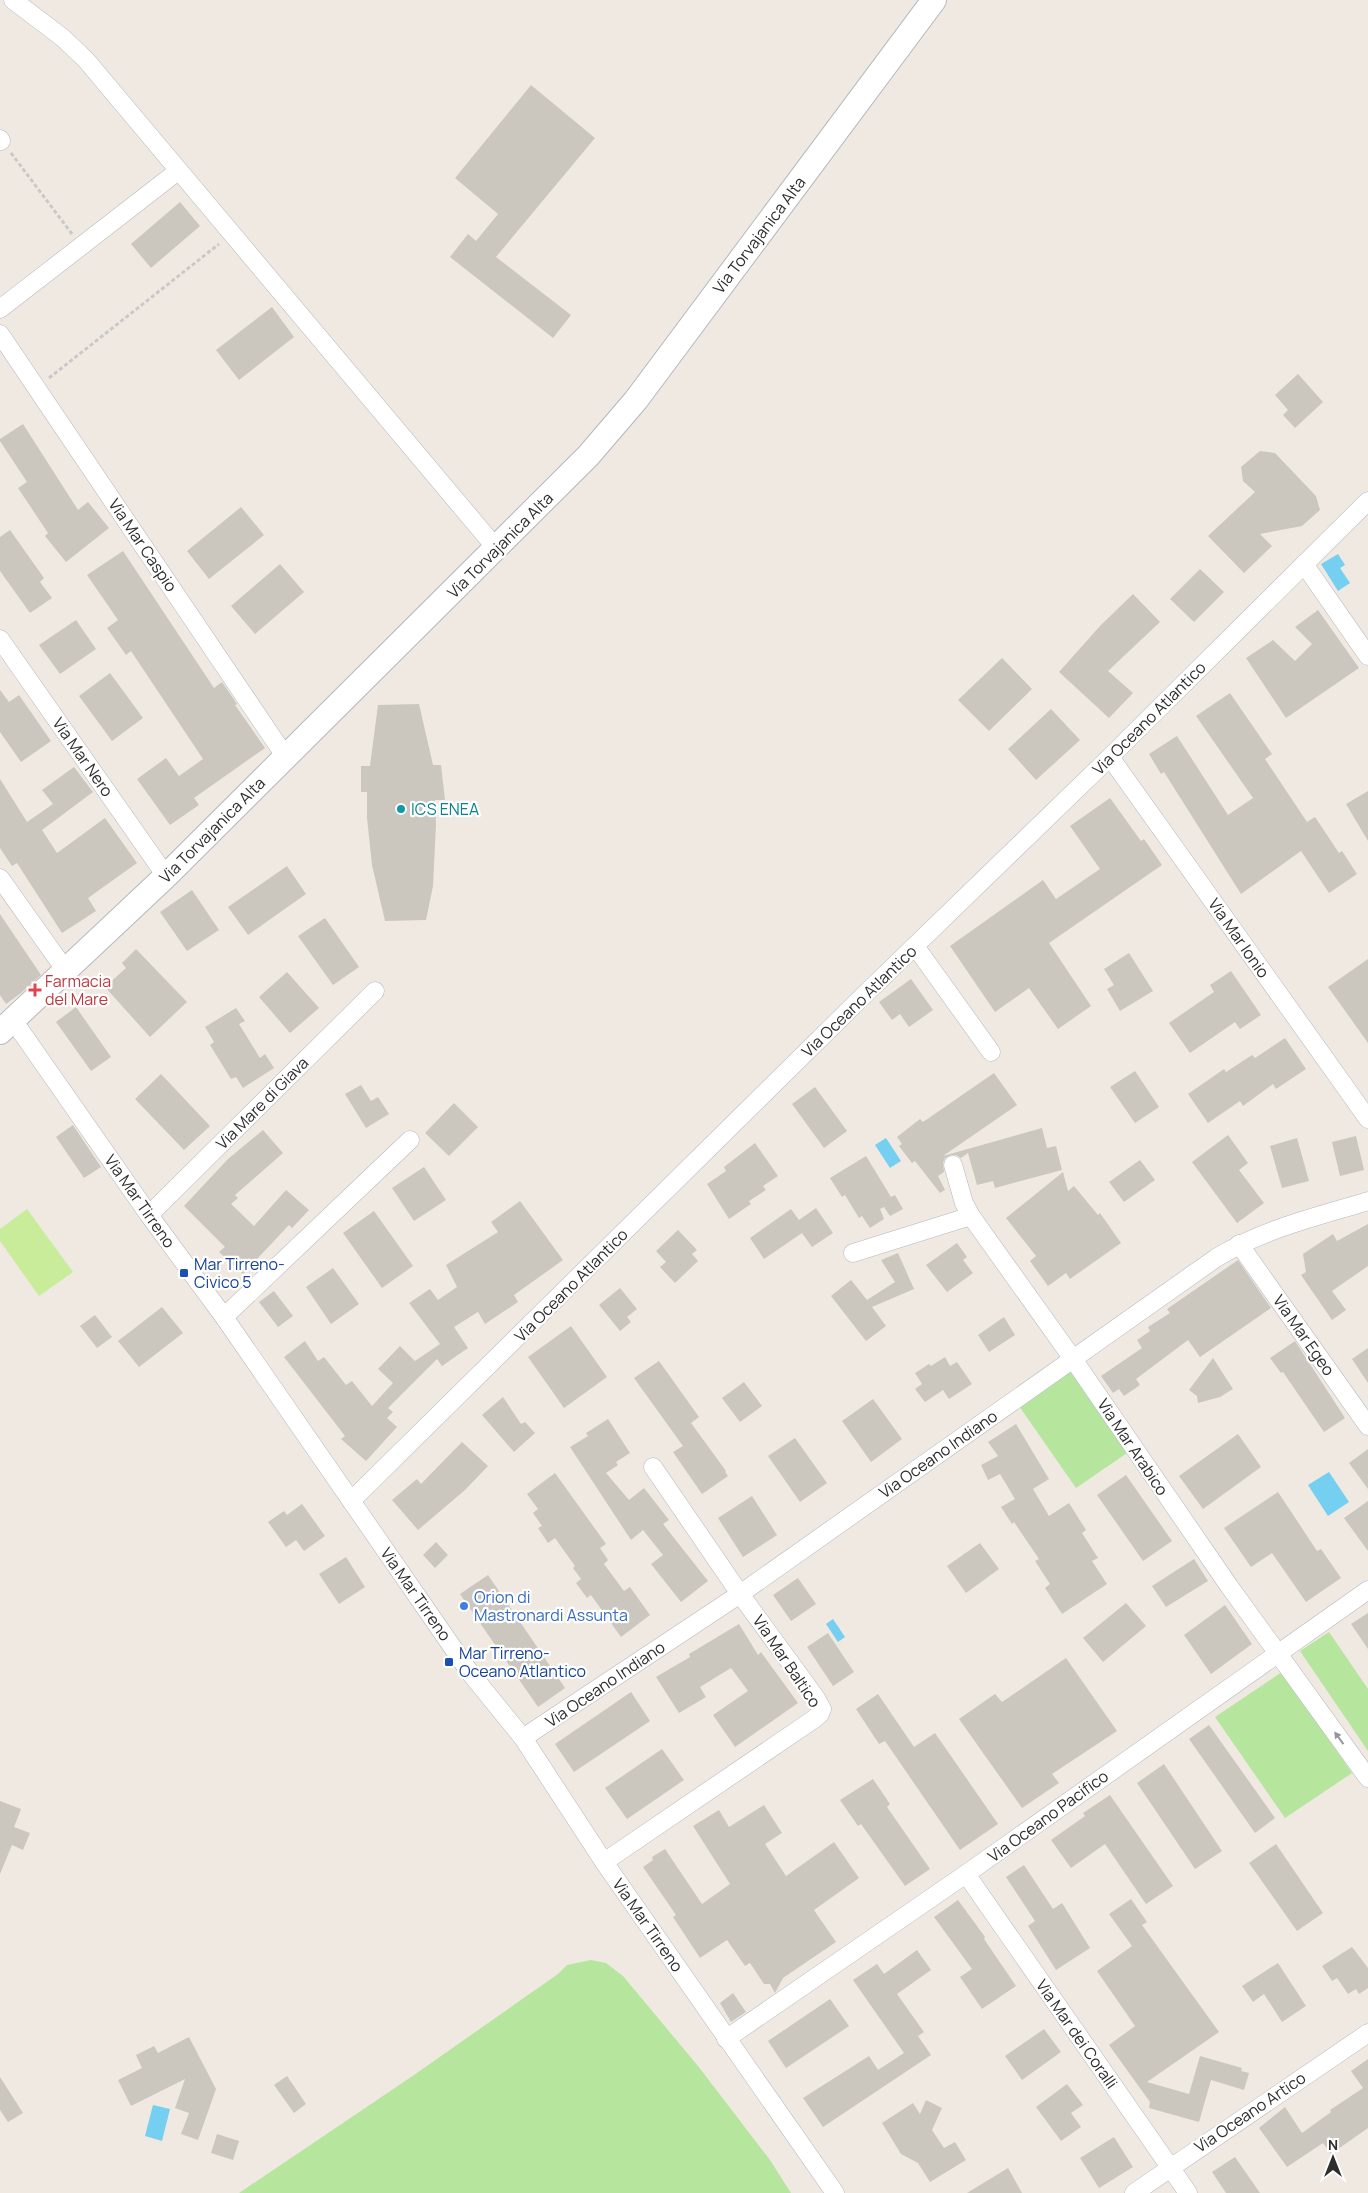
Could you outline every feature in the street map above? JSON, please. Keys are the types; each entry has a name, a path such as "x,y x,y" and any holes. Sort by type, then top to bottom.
{"street":[{"path":"13,0 58,34 86,60 496,548"},
{"name":"Via Torvajanica Alta","path":"6,1026 166,876 570,475 636,400 934,0"},
{"path":"0,310 178,170"},
{"name":"Via Mar Caspio","path":"0,334 285,756"},
{"name":"Via Oceano Atlantico","path":"350,1501 1110,757 1368,501"},
{"path":"1304,564 1368,656"},
{"name":"Via Mar Nero","path":"0,639 166,876"},
{"name":"Via Mar Ionio","path":"1110,757 1368,1119"},
{"path":"0,878 66,971"},
{"path":"915,946 991,1052"},
{"name":"Via Mare di Giava","path":"149,1215 375,991"},
{"name":"Via Mar Tirreno","path":"6,1026 224,1317 472,1674 523,1738 604,1862 835,2193"},
{"path":"224,1317 410,1140"},
{"name":"Via Mar Arabico","path":"954,1165 964,1202 971,1216 1073,1359 1278,1655 1368,1778"},
{"name":"Via Oceano Indiano","path":"523,1738 740,1594 1239,1244 1268,1232 1368,1201"},
{"path":"853,1253 971,1216"},
{"name":"Via Mar Egeo","path":"1239,1244 1368,1426"},
{"name":"Via Mar Baltico","path":"604,1862 820,1714 822,1709 653,1467"},
{"name":"Via Oceano Pacifico","path":"726,2038 966,1874 1368,1590"},
{"name":"Via Mar dei Coralli","path":"966,1874 1188,2193"},
{"name":"Via Oceano Artico","path":"1134,2193 1169,2167 1368,2033"}],"path":[{"path":"1,140 82,247"},
{"path":"37,387 231,234"}],"green space":[{"path":"27,1209 73,1272 39,1296 0,1241 0,1229"},
{"path":"1070,1371 1127,1453 1076,1488 1019,1406"},
{"path":"1329,1632 1368,1689 1368,1751 1300,1651"},
{"path":"1282,1672 1352,1773 1285,1818 1215,1717"},
{"path":"591,1960 606,1963 623,1976 698,2066 770,2160 791,2193 239,2193 414,2075 558,1974 567,1965"}],"water":[{"path":"1338,554 1345,565 1340,568 1350,583 1338,591 1321,564"},
{"path":"886,1138 901,1161 890,1168 875,1145"},
{"path":"1329,1472 1349,1502 1328,1516 1308,1485"},
{"path":"833,1619 845,1637 838,1642 826,1624"},
{"path":"153,2105 170,2109 162,2141 145,2136"}],"building":[{"path":"531,85 595,138 496,257 571,315 553,338 450,257 468,234 476,241 498,214 455,178"},
{"path":"180,202 200,226 151,268 131,244"},
{"path":"272,307 294,337 239,380 216,350"},
{"path":"1298,374 1323,402 1295,428 1283,415 1288,410 1275,395"},
{"path":"23,424 78,510 88,502 109,528 66,562 45,536 48,533 18,488 27,482 0,441 0,439"},
{"path":"1260,451 1275,453 1316,496 1320,510 1302,526 1260,534 1272,546 1244,573 1208,536 1255,492 1243,481 1241,467"},
{"path":"241,507 264,535 209,579 187,551"},
{"path":"10,530 44,578 40,582 52,598 30,613 0,571 0,537"},
{"path":"123,551 214,688 222,682 237,704 235,705 265,748 194,798 199,805 170,825 137,779 166,758 179,776 203,759 131,651 126,655 107,628 118,620 87,575"},
{"path":"280,564 304,592 255,634 231,606"},
{"path":"1200,569 1224,592 1194,622 1170,599"},
{"path":"1133,594 1160,622 1108,671 1133,693 1109,718 1059,672 1100,626"},
{"path":"1318,610 1359,668 1286,718 1246,658 1273,640 1295,661 1312,644 1295,627"},
{"path":"76,620 96,649 60,674 39,645"},
{"path":"1002,658 1032,689 989,731 958,700"},
{"path":"110,673 143,718 112,741 79,696"},
{"path":"0,690 9,702 19,695 51,741 21,762 0,732"},
{"path":"1230,693 1272,754 1265,759 1307,822 1315,817 1339,853 1342,851 1357,874 1329,893 1301,851 1241,894 1164,772 1161,774 1149,754 1177,736 1228,815 1253,798 1196,716"},
{"name":"ICS ENEA","path":"419,704 433,765 441,765 445,800 435,800 436,824 433,886 426,920 385,921 372,865 367,818 367,792 361,792 361,766 370,766 378,705"},
{"path":"1051,709 1080,740 1036,780 1008,749"},
{"path":"74,767 93,792 42,830 57,853 105,818 137,863 88,898 96,911 62,933 17,863 12,866 0,848 0,779 27,822 53,804 42,790"},
{"path":"1368,791 1368,841 1346,804"},
{"path":"1110,798 1141,841 1144,839 1162,865 1049,943 1091,1006 1058,1029 1029,988 995,1012 950,946 1043,880 1056,899 1100,869 1070,826"},
{"path":"287,866 306,894 248,935 228,907"},
{"path":"192,890 219,930 187,951 160,912"},
{"path":"0,914 41,975 6,1004 0,995"},
{"path":"325,918 359,967 333,985 298,936"},
{"path":"136,949 187,1002 150,1037 105,987 126,968 122,963"},
{"path":"1129,953 1153,991 1120,1011 1107,989 1114,985 1104,969"},
{"path":"1368,959 1368,1043 1328,987"},
{"path":"1231,971 1261,1015 1240,1029 1235,1022 1190,1053 1169,1023 1214,992 1210,985"},
{"path":"287,972 319,1008 290,1033 259,997"},
{"path":"911,979 933,1010 909,1027 900,1014 892,1020 879,1002"},
{"path":"76,1007 111,1057 91,1071 56,1022"},
{"path":"236,1008 245,1021 239,1024 260,1058 265,1054 274,1068 243,1088 236,1077 231,1079 210,1045 214,1042 205,1027"},
{"path":"1285,1038 1306,1069 1276,1089 1273,1084 1243,1106 1240,1101 1208,1123 1188,1094 1224,1069 1226,1072 1252,1055 1255,1058"},
{"path":"1135,1071 1159,1107 1135,1123 1110,1087"},
{"path":"994,1073 1017,1105 943,1156 1042,1128 1047,1148 1056,1146 1062,1170 995,1188 993,1181 977,1185 968,1153 961,1158 951,1155 945,1158 943,1163 944,1172 938,1176 945,1190 940,1193 915,1161 912,1163 899,1146 902,1144 897,1137 920,1119 923,1122"},
{"path":"161,1074 210,1126 184,1150 135,1099"},
{"path":"361,1085 371,1101 378,1097 389,1114 366,1128 345,1094"},
{"path":"815,1087 847,1131 824,1148 792,1104"},
{"path":"454,1103 478,1127 449,1156 425,1133"},
{"path":"73,1125 101,1167 84,1178 56,1137"},
{"path":"263,1130 283,1153 235,1195 238,1198 231,1204 254,1226 286,1190 309,1210 292,1228 289,1225 243,1274 219,1252 225,1247 184,1206 228,1159"},
{"path":"1228,1135 1248,1163 1239,1170 1264,1203 1237,1223 1192,1162"},
{"path":"1356,1136 1364,1170 1340,1176 1332,1142"},
{"path":"1297,1138 1309,1181 1282,1188 1270,1146"},
{"path":"755,1143 778,1176 763,1186 766,1190 749,1201 751,1204 729,1219 707,1184 726,1171 724,1167"},
{"path":"866,1156 891,1197 895,1195 903,1209 890,1216 884,1207 880,1209 884,1219 870,1228 862,1216 859,1218 845,1195 842,1197 830,1178"},
{"path":"1140,1160 1155,1180 1124,1202 1109,1182"},
{"path":"424,1167 446,1200 414,1221 392,1188"},
{"path":"1063,1172 1068,1191 1074,1186 1098,1215 1100,1213 1121,1243 1070,1279 1066,1273 1048,1286 1030,1261 1036,1256 1006,1218"},
{"path":"520,1201 563,1260 514,1295 518,1302 485,1324 478,1312 454,1327 468,1348 442,1366 437,1359 388,1408 393,1412 387,1418 397,1427 366,1461 341,1439 345,1436 284,1357 305,1341 318,1361 324,1357 346,1385 352,1381 372,1406 393,1383 378,1369 400,1346 415,1361 440,1344 409,1303 430,1289 438,1300 457,1287 446,1265 498,1232 491,1222"},
{"path":"816,1208 833,1233 812,1247 802,1233 764,1259 750,1238 791,1209 799,1220"},
{"path":"374,1211 413,1266 382,1288 343,1233"},
{"path":"1368,1224 1368,1266 1332,1291 1346,1310 1332,1320 1301,1275 1306,1272 1303,1254 1333,1234 1337,1241"},
{"path":"678,1230 697,1250 692,1254 698,1261 675,1283 660,1267 666,1262 656,1251"},
{"path":"957,1243 967,1257 963,1260 973,1273 947,1292 926,1265"},
{"path":"898,1253 914,1289 872,1307 886,1326 866,1341 831,1296 851,1280 867,1300 895,1282 881,1260"},
{"path":"1238,1260 1271,1308 1200,1357 1188,1340 1136,1379 1140,1385 1124,1396 1119,1389 1113,1393 1101,1376 1142,1348 1137,1340 1150,1331 1148,1327 1170,1313 1167,1309"},
{"path":"333,1268 359,1304 331,1324 306,1287"},
{"path":"620,1288 637,1309 627,1317 631,1322 620,1331 599,1305"},
{"path":"274,1291 293,1316 278,1327 259,1302"},
{"path":"162,1307 183,1333 139,1367 118,1341"},
{"path":"95,1315 112,1337 97,1348 80,1326"},
{"path":"1004,1317 1015,1335 989,1352 978,1335"},
{"path":"571,1326 607,1377 564,1408 528,1357"},
{"path":"1295,1341 1345,1418 1324,1432 1283,1372 1281,1373 1270,1358"},
{"path":"1368,1348 1368,1383 1352,1359"},
{"path":"945,1357 950,1366 957,1362 972,1384 949,1399 943,1390 925,1402 915,1389 922,1384 915,1373"},
{"path":"1213,1358 1233,1389 1220,1397 1198,1403 1197,1396 1189,1390"},
{"path":"659,1361 699,1417 691,1423 728,1476 702,1494 673,1452 683,1446 634,1378"},
{"path":"744,1382 762,1406 740,1422 722,1398"},
{"path":"503,1397 521,1424 525,1422 535,1433 514,1452 482,1415"},
{"path":"873,1399 902,1439 871,1462 842,1421"},
{"path":"608,1419 630,1453 616,1462 618,1465 606,1473 629,1500 644,1488 669,1520 663,1524 708,1581 681,1602 651,1564 663,1555 643,1530 631,1540 570,1447 588,1436 586,1433"},
{"path":"1016,1424 1049,1479 1033,1489 1049,1516 1069,1503 1086,1530 1082,1533 1098,1558 1092,1561 1107,1584 1062,1614 1045,1588 1050,1584 1035,1561 1039,1559 1014,1522 1012,1524 1001,1507 1015,1499 1000,1474 988,1480 981,1465 998,1456 988,1442"},
{"path":"1238,1434 1261,1467 1203,1509 1179,1476"},
{"path":"795,1438 827,1483 800,1502 768,1456"},
{"path":"462,1442 488,1466 465,1490 418,1530 392,1500 417,1479 421,1484"},
{"path":"1368,1449 1368,1489 1349,1463"},
{"path":"555,1473 606,1544 600,1548 608,1560 604,1564 624,1591 630,1587 650,1615 621,1637 591,1595 587,1598 576,1583 581,1579 573,1568 575,1566 555,1538 548,1543 538,1528 542,1526 533,1513 538,1509 527,1494"},
{"path":"1126,1475 1172,1541 1143,1561 1097,1495"},
{"path":"1278,1492 1317,1551 1321,1549 1341,1578 1306,1602 1272,1553 1251,1567 1224,1528"},
{"path":"752,1496 777,1535 743,1557 718,1518"},
{"path":"1368,1501 1368,1551 1344,1518"},
{"path":"302,1504 325,1536 304,1551 296,1540 286,1547 268,1522 284,1511 287,1515"},
{"path":"436,1542 448,1555 435,1568 423,1555"},
{"path":"980,1543 999,1569 966,1593 947,1566"},
{"path":"346,1557 365,1587 339,1604 319,1574"},
{"path":"1194,1559 1208,1581 1166,1607 1152,1586"},
{"path":"488,1575 565,1688 538,1707 460,1594"},
{"path":"798,1578 816,1604 791,1621 773,1595"},
{"path":"1126,1603 1146,1626 1103,1662 1083,1638"},
{"path":"1225,1605 1252,1644 1211,1674 1184,1635"},
{"path":"1368,1613 1368,1649 1351,1624"},
{"path":"739,1624 758,1655 761,1652 798,1703 735,1747 713,1715 748,1691 731,1668 700,1687 706,1697 679,1713 656,1677 690,1657 689,1654"},
{"path":"828,1633 854,1672 833,1686 807,1647"},
{"path":"1066,1658 1117,1731 1052,1774 1059,1783 1022,1808 959,1719 995,1694 1002,1702"},
{"path":"631,1692 650,1721 574,1772 555,1744"},
{"path":"878,1694 914,1747 935,1733 998,1824 960,1850 885,1741 879,1744 856,1709"},
{"path":"1209,1725 1275,1818 1255,1833 1189,1739"},
{"path":"662,1749 684,1780 627,1819 605,1788"},
{"path":"1164,1764 1222,1851 1195,1869 1137,1783"},
{"path":"873,1779 890,1804 887,1807 930,1869 905,1886 861,1824 858,1826 840,1800"},
{"path":"1110,1795 1173,1886 1146,1904 1105,1844 1071,1868 1051,1840 1085,1816 1083,1813"},
{"path":"0,1801 21,1809 14,1827 30,1833 23,1850 12,1845 0,1874"},
{"path":"764,1805 782,1833 765,1844 786,1876 834,1842 859,1878 814,1910 836,1942 783,1978 775,1993 770,1984 764,1984 750,1963 745,1966 727,1940 700,1958 673,1917 676,1915 643,1867 653,1860 652,1857 665,1849 702,1904 730,1884 693,1826 719,1810 729,1827"},
{"path":"1276,1844 1323,1913 1297,1931 1249,1863"},
{"path":"1024,1865 1053,1909 1062,1903 1090,1948 1056,1970 1028,1926 1035,1921 1006,1877"},
{"path":"1131,1899 1147,1922 1142,1925 1219,2032 1147,2082 1189,2094 1200,2056 1242,2068 1241,2071 1249,2073 1244,2090 1211,2080 1199,2122 1149,2108 1150,2102 1109,2045 1135,2026 1097,1971 1132,1946 1109,1914"},
{"path":"958,1900 985,1937 984,1939 1016,1986 982,2009 960,1977 972,1969 934,1917"},
{"path":"1352,1947 1368,1968 1368,1988 1359,1994 1356,1989 1348,1994 1337,1978 1332,1981 1322,1966"},
{"path":"917,1950 931,1970 897,1994 924,2032 918,2036 931,2055 823,2127 803,2098 869,2056 878,2070 904,2053 853,1980 877,1964 884,1974"},
{"path":"1278,1963 1306,2006 1282,2022 1264,1994 1253,2002 1242,1986"},
{"path":"733,1993 746,2012 731,2022 720,2003"},
{"path":"830,1999 849,2026 786,2068 768,2041"},
{"path":"1044,2029 1061,2052 1022,2080 1005,2056"},
{"path":"189,2037 216,2089 198,2140 181,2134 189,2113 175,2108 185,2079 131,2106 118,2080 142,2068 136,2055 154,2046 158,2053"},
{"path":"1368,2059 1368,2128 1331,2154 1323,2143 1287,2167 1259,2128 1285,2107 1302,2133 1331,2112 1330,2110 1363,2088 1351,2071"},
{"path":"287,2076 306,2104 294,2113 274,2085"},
{"path":"0,2077 23,2113 8,2122 0,2110"},
{"path":"1067,2084 1083,2105 1071,2113 1081,2127 1061,2141 1036,2107"},
{"path":"926,2100 942,2108 932,2130 944,2148 955,2142 966,2160 930,2182 918,2163 901,2154 882,2123 913,2103 920,2114"},
{"path":"217,2134 239,2141 233,2160 211,2153"},
{"path":"1114,2137 1133,2167 1099,2188 1080,2158"},
{"path":"1235,2157 1260,2193 1226,2193 1212,2172"},
{"path":"1008,2168 1022,2193 967,2193"}],"place":[{"name":"ICS ENEA","path":"401,809"},
{"name":"Farmacia del Mare","path":"35,990"},
{"name":"Mar Tirreno- Civico 5","path":"184,1273"},
{"name":"Orion di Mastronardi Assunta","path":"464,1606"},
{"name":"Mar Tirreno- Oceano Atlantico","path":"449,1662"}]}
